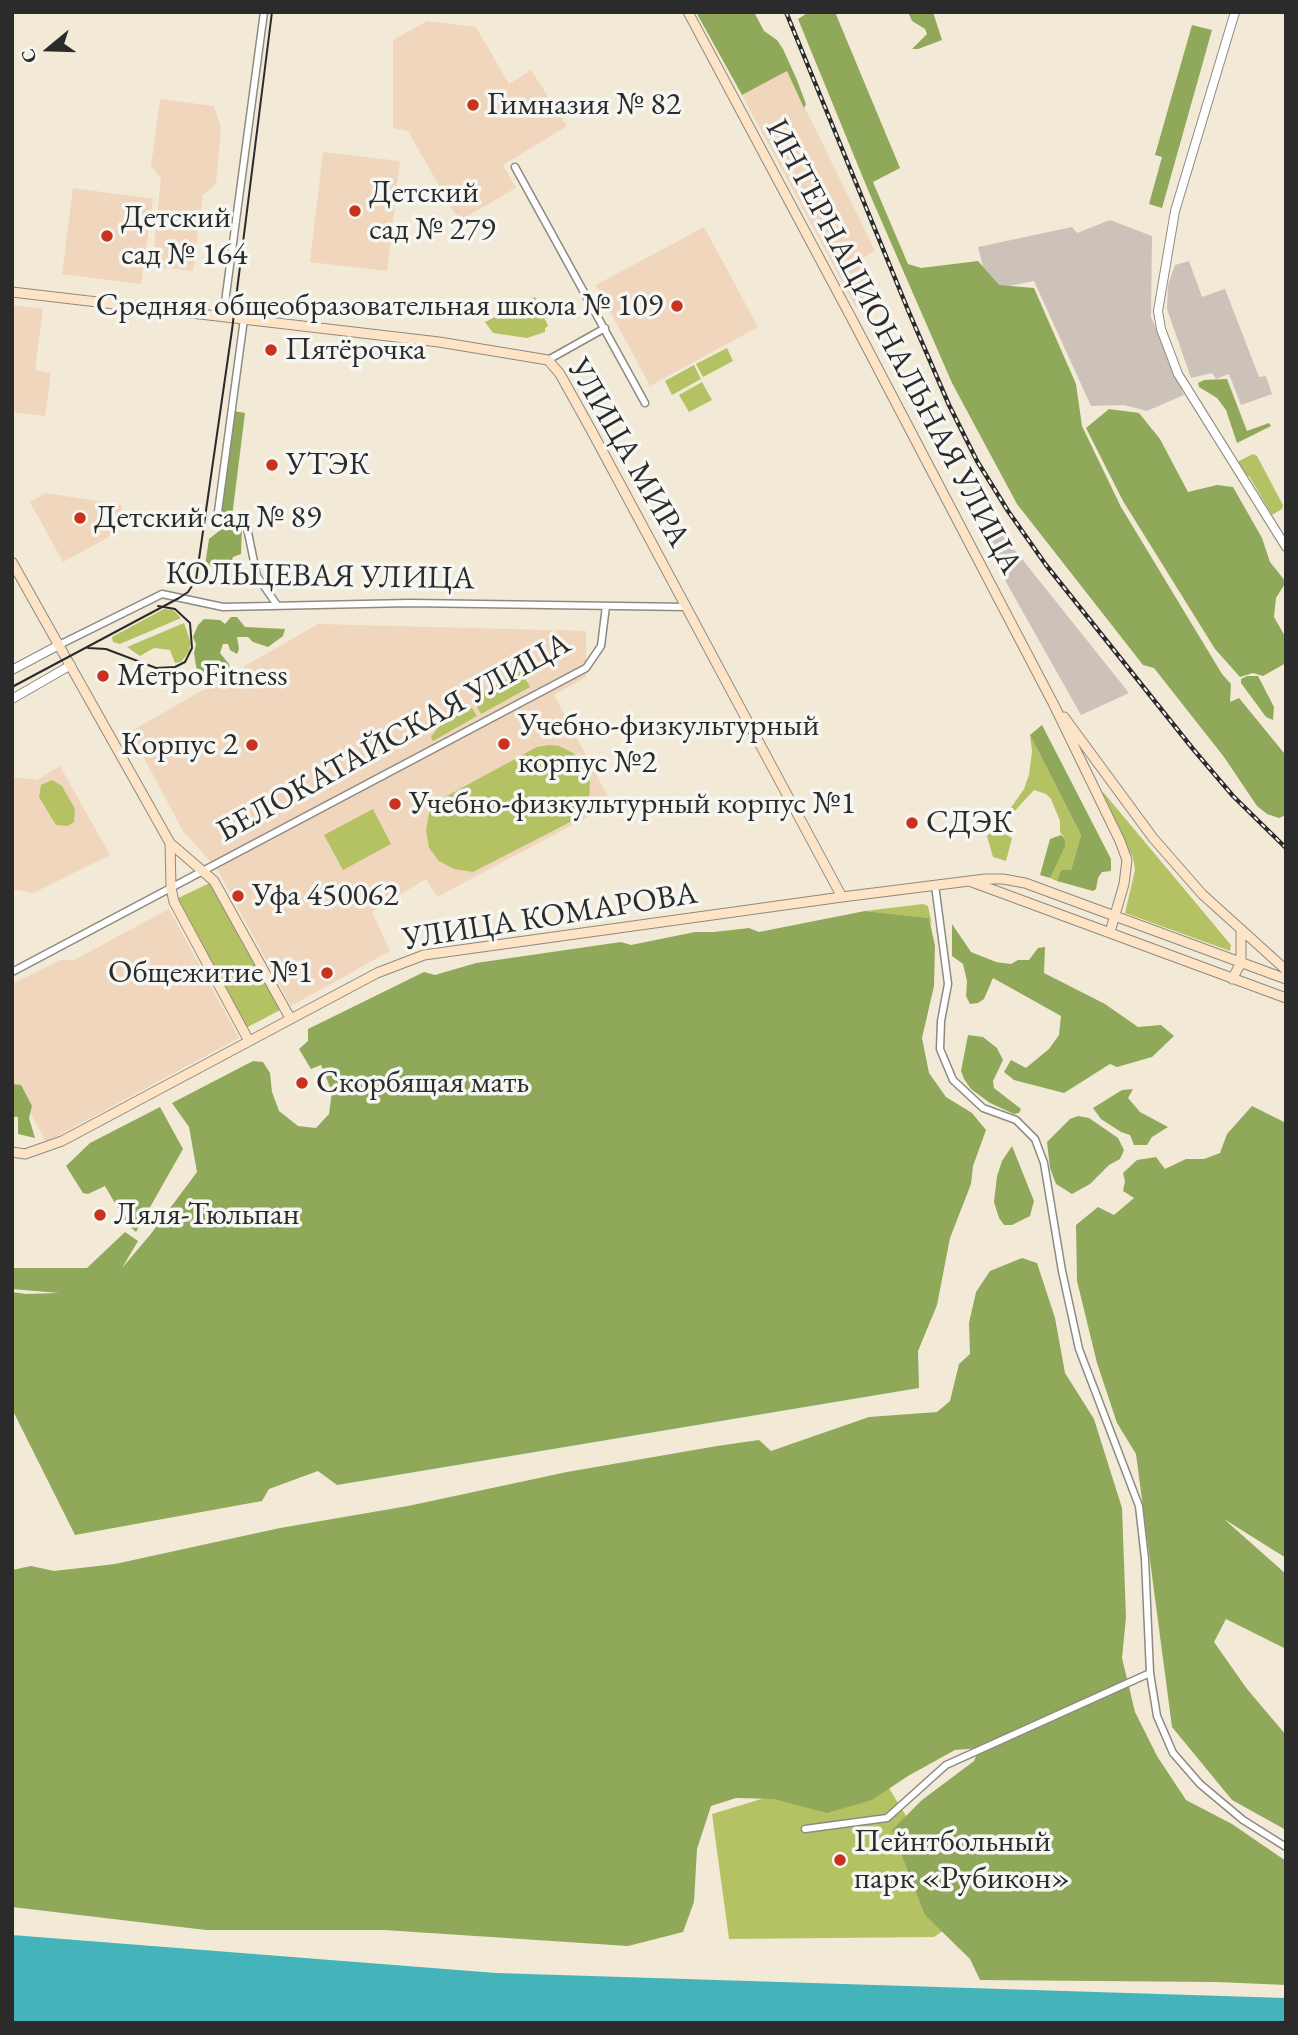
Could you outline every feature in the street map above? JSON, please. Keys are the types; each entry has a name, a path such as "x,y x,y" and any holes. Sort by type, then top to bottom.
{"main road":[{"name":"ИНТЕРНАЦИОНАЛЬНАЯ УЛИЦА","path":"688,12 1054,705 1120,841 1127,860 1110,932"},
{"name":"УЛИЦА МИРА","path":"12,292 439,342 548,360 560,374 575,400 842,897"},
{"path":"12,562 170,843 214,881 290,1018"},
{"name":"ИНТЕРНАЦИОНАЛЬНАЯ УЛИЦА","path":"1054,705 1153,838 1202,894 1286,970"},
{"path":"170,843 174,902 249,1041"},
{"name":"УЛИЦА КОМАРОВА","path":"12,1152 25,1154 62,1142 377,973 424,955 842,897 971,881 1003,879 1025,883 1286,979"},
{"path":"971,881 1286,998"},
{"path":"1232,979 1241,963 1241,929"}],"street":[{"path":"223,317 264,12"},
{"path":"1235,12 1175,211 1157,311 1178,374 1286,547"},
{"path":"515,167 645,403"},
{"path":"244,319 217,519 246,523 257,576 277,605"},
{"path":"548,360 605,328"},
{"name":"КОЛЬЦЕВАЯ УЛИЦА","path":"12,670 162,594 223,607 411,603 687,607"},
{"name":"БЕЛОКАТАЙСКАЯ УЛИЦА","path":"12,972 586,668 601,646 606,606"},
{"path":"12,699 71,665"},
{"path":"935,886 948,984 941,1021 940,1049 953,1080 983,1108 1016,1120 1035,1139 1044,1163 1062,1271 1079,1349 1139,1506 1145,1559 1150,1673 1157,1716 1173,1753 1200,1784 1243,1820 1286,1847"},
{"path":"805,1829 887,1818 946,1765 1150,1673"}],"shaded area":[{"name":"Гимназия № 82","path":"427,21 476,27 509,84 531,70 567,126 503,165 516,188 459,221 408,131 393,128 393,40"},
{"path":"787,71 875,251 858,260 877,296 856,308 742,95"},
{"path":"160,99 214,106 221,128 216,184 203,195 193,271 152,266 161,178 151,166"},
{"name":"Детский сад № 279","path":"323,152 400,161 387,271 310,262"},
{"name":"Детский сад № 164","path":"73,188 153,199 141,284 62,274"},
{"path":"1110,220 1152,236 1151,317 1184,395 1147,411 1124,405 1091,406 1034,281 989,290 978,247 1072,227 1077,233"},
{"name":"Средняя общеобразовательная школа № 109","path":"704,227 758,327 650,386 596,285"},
{"path":"1189,261 1202,297 1225,289 1259,377 1266,376 1272,394 1241,405 1229,374 1216,379 1212,373 1191,378 1167,309 1168,285 1175,265"},
{"path":"12,305 43,309 35,370 51,373 45,416 12,412"},
{"name":"Детский сад № 89","path":"46,493 122,505 118,532 63,562 30,502"},
{"path":"1002,534 1129,693 1081,715 984,543"},
{"path":"318,624 586,631 586,677 554,695 612,804 437,897 426,879 372,912 390,951 291,1006 217,869 183,831 130,732"},
{"path":"60,766 110,855 33,893 12,889 12,777 37,780"},
{"path":"169,909 239,1038 46,1142 16,1086 12,1086 12,984 61,960 74,960"}],"green space":[{"path":"696,12 754,12 764,31 777,40 783,49 806,104 804,108 787,71 742,95"},
{"path":"809,12 835,12 900,168 873,182 908,264 921,268 978,261 999,285 1034,288 1076,384 1082,426 1121,507 1222,674 1231,684 1230,702 1239,698 1284,753 1286,815 1279,818 1267,814 1257,806 1224,757 1154,668 1143,665 1017,504 952,383 868,190 798,19"},
{"path":"908,12 933,12 942,40 912,49 927,34 925,29 912,21"},
{"path":"1192,25 1212,30 1162,208 1149,204 1162,157 1155,155"},
{"path":"535,297 548,326 545,332 527,338 493,333 485,322"},
{"path":"727,348 733,361 703,377 696,364"},
{"path":"694,365 701,379 672,395 665,381"},
{"path":"1227,379 1247,431 1269,423 1271,426 1237,443 1226,410 1217,398 1199,387 1198,383 1204,380"},
{"path":"702,382 712,400 689,412 679,395"},
{"path":"1109,409 1139,413 1160,439 1188,492 1217,485 1233,487 1262,538 1270,562 1286,582 1276,598 1274,617 1286,638 1286,663 1263,676 1253,673 1240,677 1215,649 1123,501 1086,428"},
{"path":"234,411 245,413 232,517 220,515"},
{"path":"1253,454 1257,456 1283,505 1282,509 1272,515 1249,476 1244,475 1239,465 1239,461"},
{"path":"228,524 242,526 241,554 233,557 231,563 223,569 205,565 209,539"},
{"path":"164,609 173,610 181,618 120,644 113,642 112,637"},
{"path":"231,617 237,617 245,627 285,629 283,636 268,647 253,642 248,637 237,637 237,654 230,650 228,644 223,644 220,653 229,664 232,678 229,683 222,682 219,678 206,682 198,678 194,653 196,644 193,637 204,619 220,620 225,624"},
{"path":"184,623 191,643 189,652 181,662 175,663 170,650 154,648 140,656 127,647"},
{"path":"521,671 530,687 481,714 472,698"},
{"path":"1258,676 1274,707 1273,720 1266,717 1241,683 1241,679"},
{"path":"452,708 457,716 472,708 477,716 433,741 431,737"},
{"path":"1042,725 1111,859 1111,871 1102,872 1093,891 1057,881 1061,870 1071,870 1081,835 1030,735"},
{"path":"1030,735 1081,835 1071,870 1061,870 1057,881 1050,878 1065,839 1060,832 1060,821 1051,799 1034,790 1011,815 1008,812 1024,789 1029,775 1032,751"},
{"path":"559,746 573,753 585,766 590,782 589,799 578,818 473,872 454,869 439,861 429,848 426,830 429,814 436,802 537,747"},
{"path":"52,780 62,786 75,809 74,822 68,826 56,825 39,797 41,785"},
{"path":"1103,792 1231,945 1230,951 1125,913 1135,870 1133,858"},
{"path":"373,809 391,844 343,870 324,835"},
{"path":"995,828 1012,838 1006,861 993,857 987,836"},
{"path":"1061,835 1065,839 1065,846 1050,878 1040,875 1050,839"},
{"path":"214,881 284,1008 242,1030 174,900"},
{"path":"923,904 928,906 932,925 928,918 865,911"},
{"path":"865,911 929,918 935,946 934,986 922,1038 929,1073 946,1097 972,1113 986,1130 973,1166 971,1184 950,1238 937,1305 918,1351 919,1388 337,1485 318,1471 269,1489 262,1501 75,1535 12,1409 12,1292 59,1293 12,1289 12,1268 87,1268 125,1232 138,1241 122,1268 197,1172 189,1127 172,1103 253,1061 263,1062 270,1073 272,1092 279,1111 298,1126 316,1128 329,1114 332,1092 321,1065 311,1069 299,1049 308,1041 308,1029 424,972 435,975 476,963 621,942 631,945 695,932 749,928 759,932"},
{"path":"952,924 971,952 996,962 1011,964 1018,960 1029,960 1038,948 1045,947 1044,973 1105,1004 1138,1027 1161,1025 1174,1036 1152,1057 1117,1067 1110,1064 1064,1093 1014,1080 1004,1072 1011,1060 1026,1068 1049,1049 1059,1035 1061,1016 993,978 984,999 970,1004 966,996 967,981 963,964 952,956"},
{"path":"968,1035 983,1037 997,1048 1003,1060 993,1081 994,1088 1021,1109 1019,1113 1014,1114 990,1103 971,1089 964,1079 961,1071"},
{"path":"12,1084 21,1085 32,1106 29,1118 35,1138 18,1134 18,1117 12,1117"},
{"path":"1133,1089 1128,1098 1140,1112 1168,1127 1152,1137 1147,1145 1134,1145 1130,1135 1101,1119 1093,1108 1122,1090"},
{"path":"1252,1106 1286,1123 1286,1558 1224,1519 1286,1574 1286,1649 1226,1619 1214,1642 1247,1689 1286,1735 1286,1830 1232,1800 1172,1727 1136,1454 1117,1423 1097,1363 1077,1281 1076,1225 1098,1207 1114,1215 1134,1198 1123,1191 1123,1173 1137,1160 1156,1157 1165,1169 1186,1159 1204,1159 1220,1153 1227,1134"},
{"path":"160,1107 183,1149 136,1232 127,1224 105,1186 88,1194 83,1193 66,1166 90,1143"},
{"path":"1078,1116 1089,1118 1118,1138 1124,1150 1120,1159 1109,1165 1090,1184 1072,1194 1056,1184 1050,1168 1047,1142 1070,1119"},
{"path":"1012,1146 1034,1201 1030,1216 1012,1225 1004,1225 994,1202 997,1176 1002,1161"},
{"path":"1022,1258 1037,1263 1055,1318 1065,1373 1094,1419 1122,1508 1126,1617 1122,1658 1135,1712 1157,1756 1186,1800 1232,1824 1286,1861 1286,1985 980,1980 970,1959 925,1915 892,1830 922,1800 974,1761 980,1748 955,1750 872,1800 827,1813 774,1799 736,1798 711,1806 697,1849 694,1902 683,1932 628,1946 384,1930 206,1930 12,1907 12,1570 31,1566 54,1571 115,1564 280,1528 408,1506 567,1472 759,1440 771,1451 869,1417 937,1412 950,1401 959,1364 970,1354 969,1323 976,1292 990,1271"},
{"name":"Пейнтбольный парк «Рубикон»","path":"880,1763 887,1785 908,1819 986,1901 934,1937 729,1939 712,1814"}],"water":[{"path":"12,1935 496,1973 1286,1998 1286,2023 12,2023"}],"tram line":[{"path":"12,687 179,598 188,592 196,580 232,330 272,12"},
{"path":"88,648 106,649 156,668 175,667 185,662 192,648 190,623 175,609 158,606"}],"railway":[{"path":"786,12 908,310 949,405 977,461 1046,565 1193,749 1233,796 1286,848"}],"place":[{"name":"Гимназия № 82","path":"473,105"},
{"name":"Детский сад № 279","path":"355,211"},
{"name":"Детский сад № 164","path":"107,236"},
{"name":"Средняя общеобразовательная школа № 109","path":"677,306"},
{"name":"Пятёрочка","path":"271,350"},
{"name":"УТЭК","path":"272,465"},
{"name":"Детский сад № 89","path":"80,518"},
{"name":"МетроFitness","path":"103,676"},
{"name":"Учебно-физкультурный корпус №2","path":"504,744"},
{"name":"Корпус 2","path":"252,745"},
{"name":"Учебно-физкультурный корпус №1","path":"395,804"},
{"name":"СДЭК","path":"912,823"},
{"name":"Уфа 450062","path":"238,896"},
{"name":"Общежитие №1","path":"327,973"},
{"name":"Скорбящая мать","path":"302,1083"},
{"name":"Ляля-Тюльпан","path":"100,1215"},
{"name":"Пейнтбольный парк «Рубикон»","path":"840,1860"}]}
